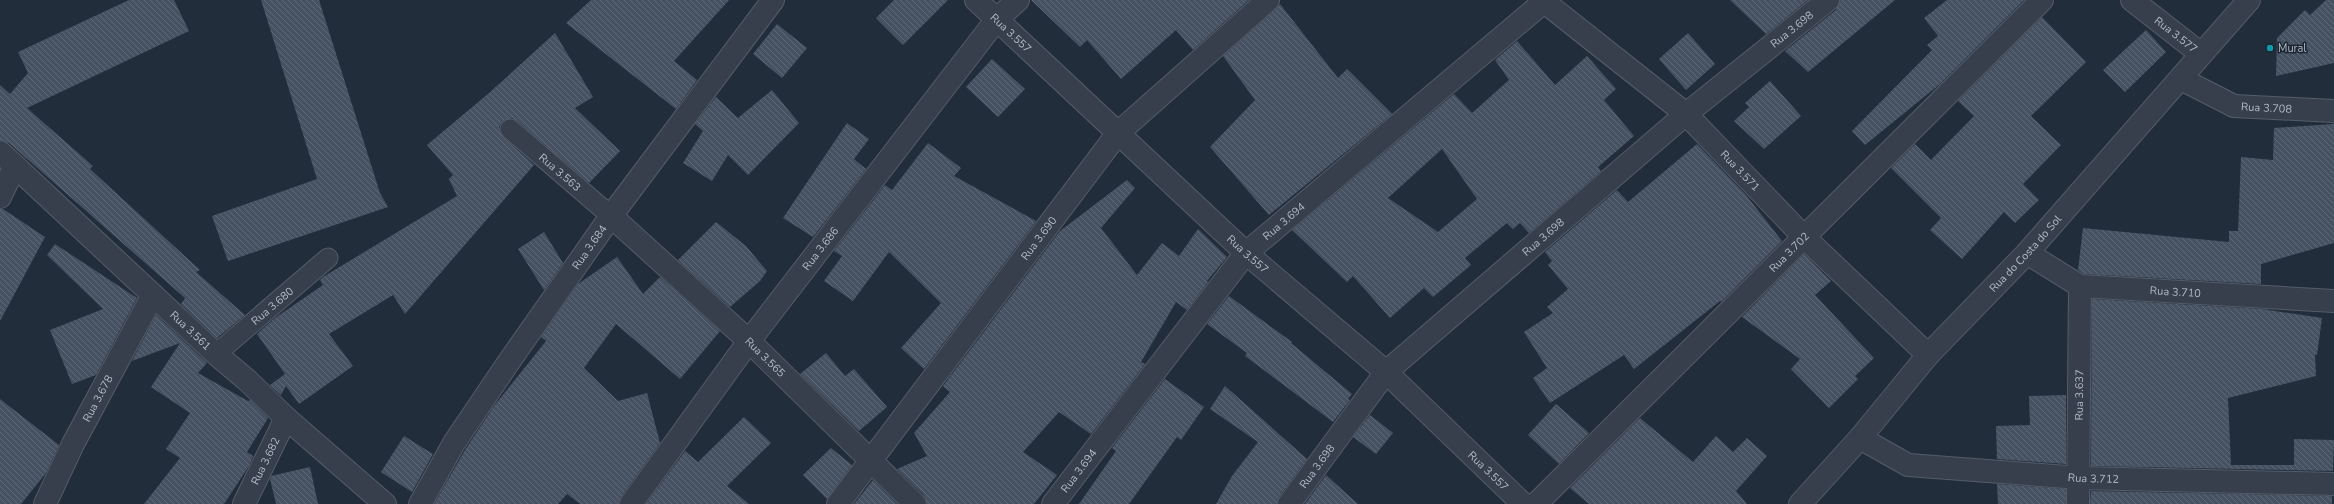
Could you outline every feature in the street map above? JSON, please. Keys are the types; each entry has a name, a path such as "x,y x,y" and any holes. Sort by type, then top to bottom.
{"street":[{"name":"Rua 3.684","path":"420,504 454,443 610,216 773,0"},
{"name":"Rua 3.557","path":"976,0 1246,254 1386,372 1523,504"},
{"name":"Rua 3.686","path":"631,504 749,341 997,19 1018,0"},
{"name":"Rua 3.690","path":"838,504 1118,133 1268,0"},
{"name":"Rua 3.698","path":"1289,504 1386,372 1686,114 1828,0"},
{"name":"Rua 3.702","path":"1536,504 1803,236 2042,0"},
{"name":"Rua 3.577","path":"2132,0 2200,54"},
{"name":"Rua do Costa do Sol","path":"1800,504 1860,438 1928,355 2027,253 2181,79 2200,54 2249,0"},
{"name":"Rua 3.571","path":"1544,1 1686,114 1803,236 1928,355"},
{"name":"Rua 3.694","path":"1052,504 1246,254 1544,1"},
{"name":"Rua 3.708","path":"2181,79 2234,106 2334,111"},
{"path":"0,197 7,159"},
{"name":"Rua 3.561","path":"7,159 216,354 248,381 286,418 385,504"},
{"name":"Rua 3.565","path":"610,216 749,341 915,504"},
{"name":"Rua 3.710","path":"2027,253 2080,286 2334,301"},
{"name":"Rua 3.637","path":"2078,504 2080,478 2080,286"},
{"name":"Rua 3.678","path":"45,504 73,444 153,295"},
{"name":"Rua 3.682","path":"244,504 286,418"},
{"name":"Rua 3.712","path":"1860,438 1908,466 2080,478 2334,484"}],"lane":[{"name":"Rua 3.563","path":"510,129 610,216"},
{"name":"Rua 3.680","path":"216,354 328,258"}],"building":[{"path":"129,0 174,0 189,31 27,108 93,166 90,169 200,270 196,272 245,315 217,338 181,304 185,298 9,143 0,140 0,85 10,94 28,73 18,52"},
{"path":"261,0 319,0 380,193 388,207 228,261 212,216 317,179"},
{"path":"591,0 729,0 674,61 697,80 676,109 566,23"},
{"path":"894,0 948,0 903,45 876,18"},
{"path":"1031,0 1249,0 1193,50 1176,30 1121,79 1087,40 1080,47"},
{"path":"1730,0 1808,0 1766,34"},
{"path":"1840,0 1895,0 1808,72 1785,51 1836,10"},
{"path":"1947,0 2024,0 1940,84 1865,145 1852,131 1932,50 1927,45 1938,36 1924,18"},
{"path":"2326,0 2334,0 2334,63 2276,76 2277,38 2305,10 2310,15"},
{"path":"1280,4 1338,78 1347,69 1392,114 1269,215 1210,147 1255,100 1223,56"},
{"path":"2042,17 2086,62 2031,116 2061,145 2023,184 2039,200 2015,223 2004,212 1962,259 1930,230 1941,218 1891,168 1915,144 1931,160 1974,116 1958,101"},
{"path":"777,24 807,48 782,78 753,54"},
{"path":"2146,30 2166,52 2125,92 2103,70"},
{"path":"555,33 593,97 575,108 620,151 589,183 517,121 512,118 502,122 499,127 503,137 534,165 405,314 393,295 329,334 353,366 299,404 286,386 281,395 270,385 285,374 257,334 275,318 323,285 320,280 323,277 457,196 449,179 453,175 427,145 489,93"},
{"path":"1688,33 1715,64 1686,90 1659,59"},
{"path":"1517,41 1555,85 1587,56 1616,89 1604,100 1634,136 1598,167 1601,171 1529,233 1520,223 1513,229 1507,223 1465,258 1471,265 1433,297 1424,288 1390,318 1353,276 1347,282 1292,230 1454,94 1472,113 1509,80 1495,60","holes":["1442,149 1477,199 1438,232 1388,198"]},
{"path":"992,59 1025,89 998,117 966,87"},
{"path":"1770,81 1801,116 1764,149 1734,121 1749,107 1745,103"},
{"path":"772,90 799,123 748,175 728,155 712,181 683,163 703,131 695,124 716,97 738,118"},
{"path":"847,123 869,139 854,159 866,169 813,237 783,218"},
{"path":"2334,124 2334,243 2261,264 2261,284 2084,274 2078,270 2083,228 2229,242 2229,231 2238,231 2241,157 2273,160 2274,128"},
{"path":"928,143 961,168 954,176 1036,221 924,369 901,348 941,303 889,252 853,301 824,281 842,256 834,251 885,185 892,190"},
{"path":"1697,144 1746,195 1782,241 1721,302 1720,301 1634,369 1624,355 1550,403 1533,378 1547,368 1524,332 1553,313 1547,307 1568,289 1548,265 1552,261 1545,252 1617,190 1628,202"},
{"path":"1127,180 1135,188 1101,228 1137,275 1162,243 1179,256 1198,229 1227,257 1207,281 1208,282 1187,310 1176,302 1141,362 1145,364 1091,434 1059,412 1023,452 1057,475 1034,504 927,504 924,495 897,469 927,456 914,433 950,392 943,386 1060,231"},
{"path":"0,209 3,209 45,237 0,321"},
{"path":"716,222 746,246 767,271 760,281 730,307 678,260"},
{"path":"544,232 563,263 544,290 518,249"},
{"path":"55,244 137,298 96,375 72,384 50,330 103,309 47,255"},
{"path":"1804,254 1831,281 1815,295 1874,358 1855,376 1858,379 1829,408 1791,369 1800,359 1742,317"},
{"path":"617,257 643,294 660,277 720,331 680,379 616,324 584,368 618,401 647,393 660,443 621,497 619,504 580,504 567,494 558,504 434,504 465,450 494,406 546,341 541,337 578,284"},
{"path":"1229,296 1292,342 1291,343 1352,394 1348,399 1350,400 1333,422 1245,356 1247,353 1207,324"},
{"path":"2092,299 2262,309 2322,318 2317,355 2315,354 2316,376 2228,398 2231,465 2294,465 2294,439 2334,440 2333,471 2091,466"},
{"path":"156,315 207,363 198,373 248,401 250,400 268,418 247,452 253,456 249,466 224,504 144,504 180,458 166,449 190,413 151,387 180,343 132,361"},
{"path":"826,353 845,376 854,369 887,407 859,431 800,374"},
{"path":"1165,379 1204,407 1181,440 1177,437 1129,504 1079,504 1116,451 1112,448"},
{"path":"1225,386 1307,459 1279,497 1277,504 1216,504 1232,476 1258,442 1210,409"},
{"path":"2066,395 2066,464 1997,459 1996,426 2030,425 2029,396"},
{"path":"0,399 59,445 46,473 21,504 0,504"},
{"path":"1556,404 1589,433 1559,464 1528,435"},
{"path":"1370,415 1393,433 1376,454 1353,437"},
{"path":"744,417 771,443 727,486 749,504 646,504 685,451 698,462"},
{"path":"1640,418 1693,462 1716,436 1733,452 1747,438 1767,456 1736,491 1747,504 1589,504 1570,488"},
{"path":"404,436 433,454 412,492 381,472"},
{"path":"831,448 852,465 827,499 803,475"},
{"path":"310,467 318,504 276,504 270,479 271,476"},
{"path":"1326,475 1358,504 1305,504"},
{"path":"873,480 897,504 854,504"},
{"path":"1997,484 2066,489 2066,504 1998,504"},
{"path":"2091,491 2332,496 2332,504 2090,504"}],"place":[{"name":"Mural","path":"2270,48"}]}
